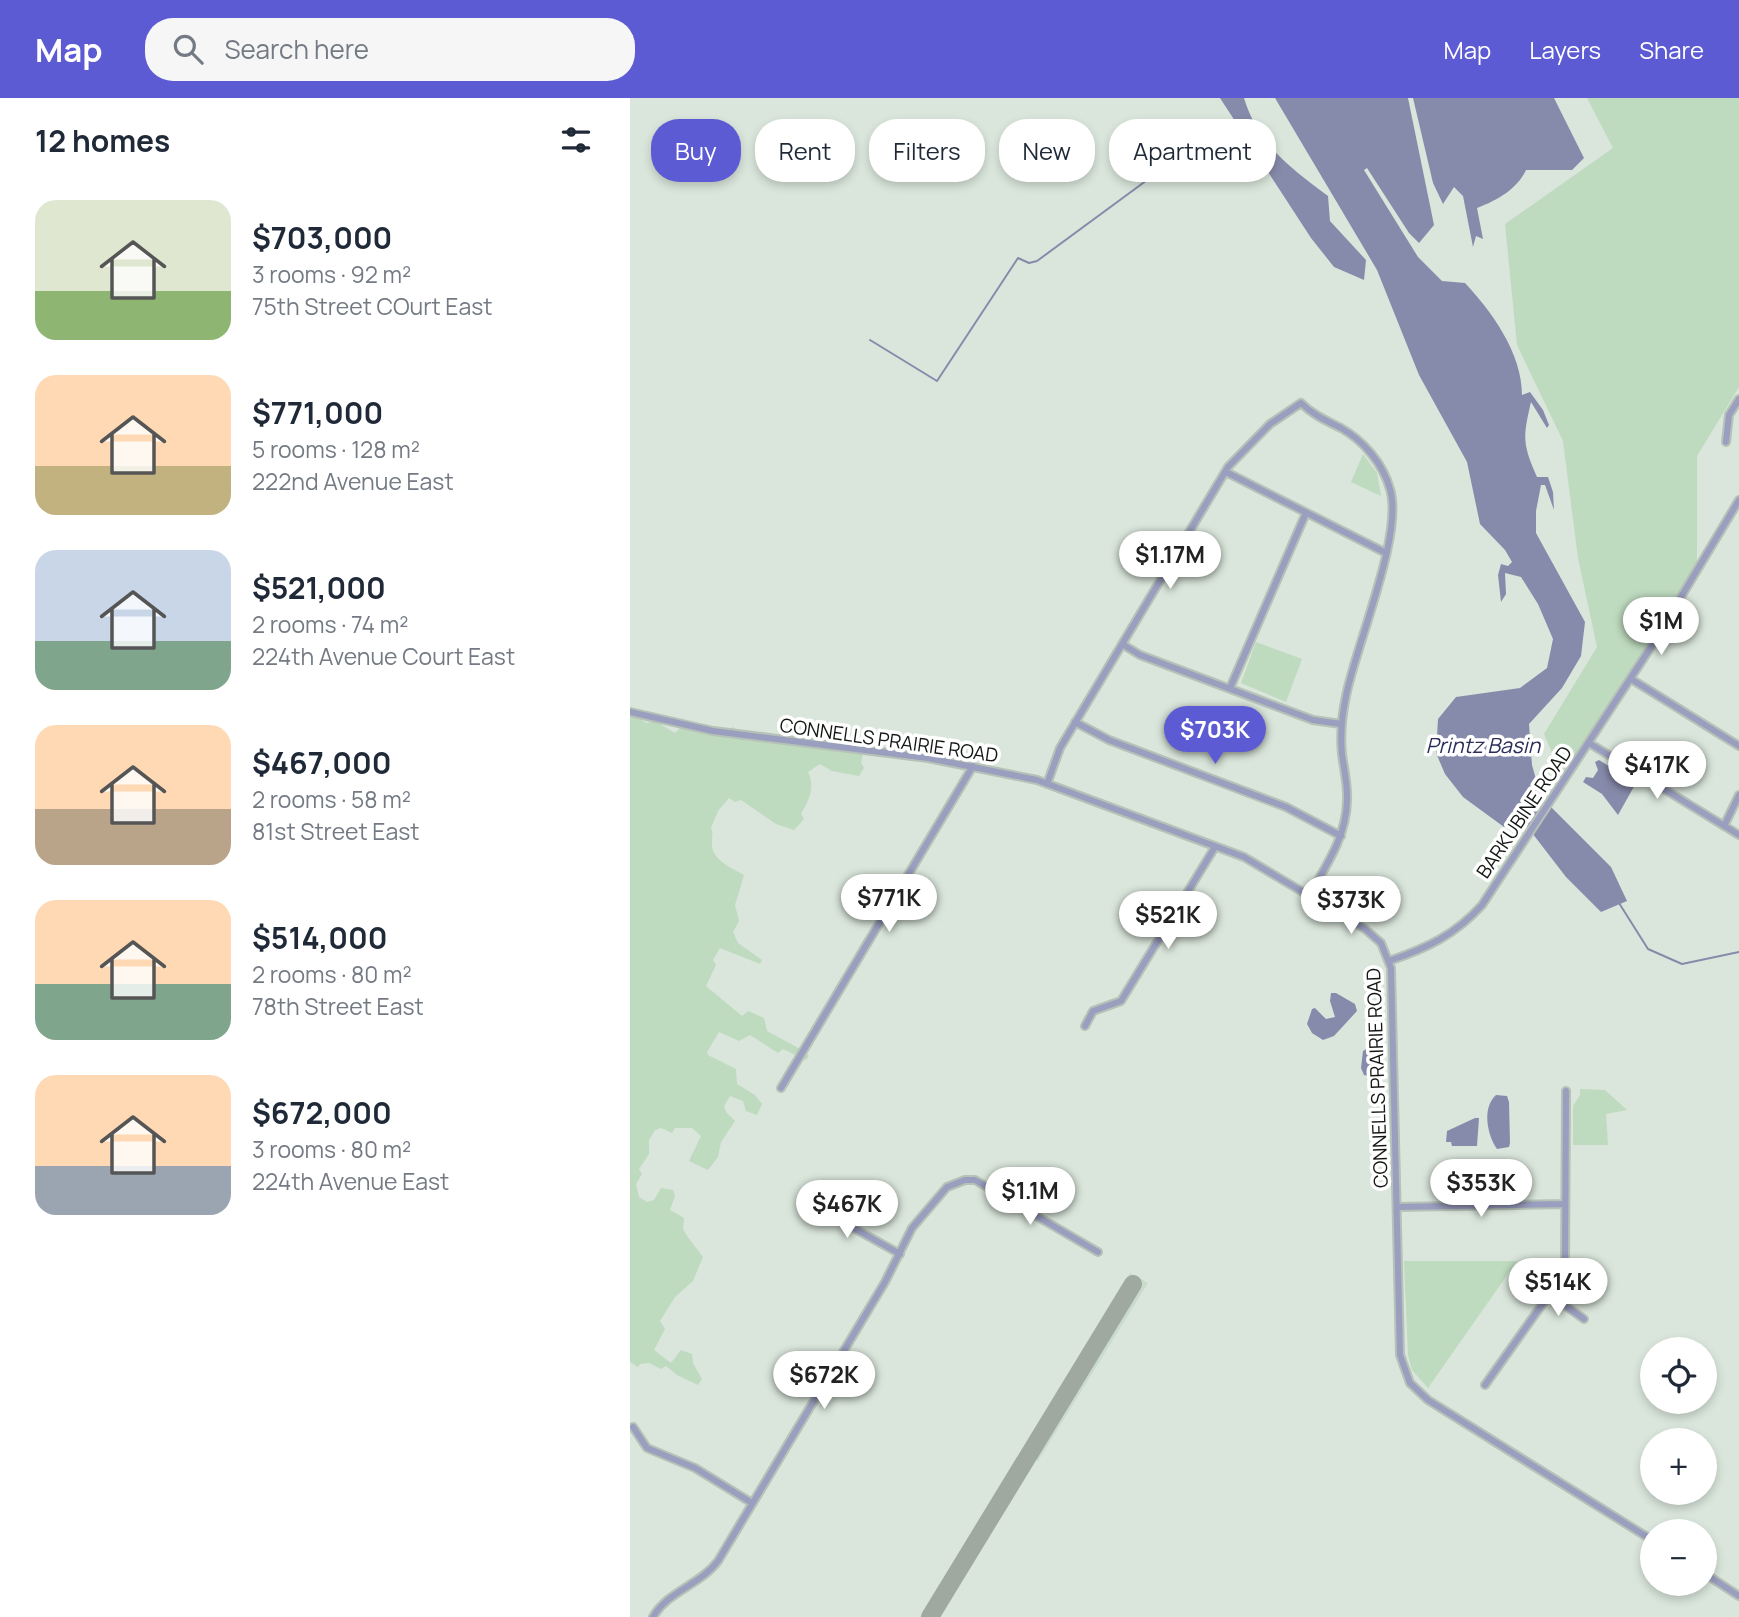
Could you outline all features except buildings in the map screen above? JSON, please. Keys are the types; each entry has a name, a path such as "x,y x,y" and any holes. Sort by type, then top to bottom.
{"street":[{"path":"1726,442 1729,415 1739,399"},
{"path":"1046,784 1060,748 1226,472 1253,439 1301,403 1360,442 1377,462 1391,490 1393,519 1348,686 1341,724 1348,801 1341,836 1310,894"},
{"path":"1226,472 1386,553"},
{"name":"BARKUBINE ROAD","path":"1390,961 1446,938 1466,923 1482,905 1631,679 1739,500"},
{"path":"1230,688 1306,513"},
{"path":"1122,644 1140,655 1313,720 1341,724"},
{"path":"1631,679 1739,746"},
{"name":"CONNELLS PRAIRIE ROAD","path":"630,712 713,731 928,758 1046,784 1244,857 1365,929 1381,943 1390,961 1400,1355 1412,1386 1428,1399 1640,1532"},
{"path":"1075,722 1109,740 1286,807 1341,836"},
{"path":"1589,743 1739,835"},
{"path":"781,1088 973,766"},
{"path":"1724,826 1739,795"},
{"path":"1085,1026 1093,1011 1121,1001 1215,847"},
{"path":"1485,1385 1549,1294 1565,1265 1566,1091"},
{"path":"653,1617 665,1602 713,1568 900,1254 912,1228 941,1193 965,1180 975,1180 1098,1252"},
{"path":"807,1202 900,1254"},
{"path":"1397,1207 1564,1203"},
{"path":"1549,1294 1584,1319"},
{"path":"633,1427 647,1448 695,1468 752,1503"},
{"path":"1717,1582 1739,1596"}],"shaded area":[{"path":"1587,98 1739,98 1739,387 1697,456 1697,564 1564,780 1544,734 1597,647 1578,558 1563,441 1517,345 1505,224 1613,148"},
{"path":"1363,454 1377,473 1381,496 1351,482"},
{"path":"1256,642 1302,659 1286,702 1241,683"},
{"path":"630,714 646,723 655,721 675,733 680,728 693,730 705,724 721,734 733,727 749,741 758,740 765,733 793,741 798,733 809,732 838,752 857,750 863,754 861,763 864,768 859,776 832,771 820,764 808,772 811,782 807,803 801,814 804,819 794,830 776,824 741,800 735,802 729,798 718,811 711,828 715,855 744,875 735,905 739,921 733,932 738,943 762,960 760,964 720,948 713,960 716,965 706,986 742,1016 748,1011 764,1018 767,1031 809,1056 806,1060 783,1049 778,1053 750,1035 739,1041 719,1032 707,1052 708,1055 736,1069 737,1084 755,1095 762,1104 757,1115 746,1111 743,1101 730,1096 724,1106 735,1121 721,1142 718,1157 708,1170 689,1161 701,1136 692,1128 675,1128 672,1133 661,1128 655,1130 649,1140 649,1154 639,1169 642,1174 636,1184 639,1197 647,1202 654,1200 661,1188 673,1190 675,1196 670,1210 684,1218 683,1229 703,1257 693,1281 675,1297 660,1321 665,1329 654,1350 671,1363 681,1350 692,1354 693,1363 702,1379 698,1385 677,1375 666,1366 661,1369 649,1363 640,1364 638,1367 630,1362"},
{"path":"1580,1089 1605,1090 1627,1110 1606,1114 1608,1145 1573,1145 1573,1106 1580,1095"},
{"path":"1404,1261 1517,1261 1428,1388 1412,1370 1408,1355"},
{"path":"1130,1273 1148,1283 1038,1461 1030,1457 934,1617 920,1617"}],"water":[{"path":"1220,98 1244,98 1252,119 1234,119"},
{"name":"Printz Basin","path":"1275,98 1408,98 1434,225 1419,243 1409,233 1367,168 1364,170 1418,257 1442,281 1465,283 1495,320 1517,364 1522,395 1530,392 1543,410 1549,425 1547,428 1531,402 1525,440 1537,477 1548,477 1553,492 1554,510 1545,485 1541,485 1536,511 1536,533 1585,622 1581,656 1562,688 1529,724 1532,765 1541,797 1611,867 1627,901 1601,912 1566,877 1522,820 1504,827 1463,797 1445,774 1436,753 1438,719 1456,697 1520,688 1547,668 1553,639 1538,604 1521,577 1505,573 1506,594 1501,602 1498,575 1501,564 1508,566 1512,562 1505,550 1480,524 1467,462 1419,375 1377,270"},
{"path":"1413,98 1554,98 1584,158 1572,170 1526,170 1518,183 1506,193 1477,208 1483,239 1476,236 1473,247 1463,196 1454,187 1443,204 1433,183"},
{"path":"1276,153 1328,196 1330,221 1366,260 1364,280 1334,267 1311,238 1275,182"},
{"path":"1599,760 1636,783 1618,815 1602,794 1583,782 1586,777 1593,778 1598,770 1595,762"},
{"path":"1331,993 1355,1004 1357,1011 1334,1036 1323,1040 1312,1033 1307,1024 1312,1009 1315,1008 1326,1019 1335,1017 1330,1001"},
{"path":"1370,1047 1380,1054 1379,1072 1373,1077 1364,1075 1361,1068 1363,1051"},
{"path":"1496,1095 1507,1096 1509,1102 1510,1143 1509,1147 1497,1149 1487,1122 1491,1101"},
{"path":"1479,1118 1477,1146 1452,1146 1451,1142 1446,1142 1447,1131"}],"waterway":[{"path":"870,340 937,381 1018,258 1029,263 1037,261 1144,182"},
{"path":"1619,903 1648,949 1682,964 1739,952"}],"taxiway":[{"path":"930,1617 1133,1284"}]}
